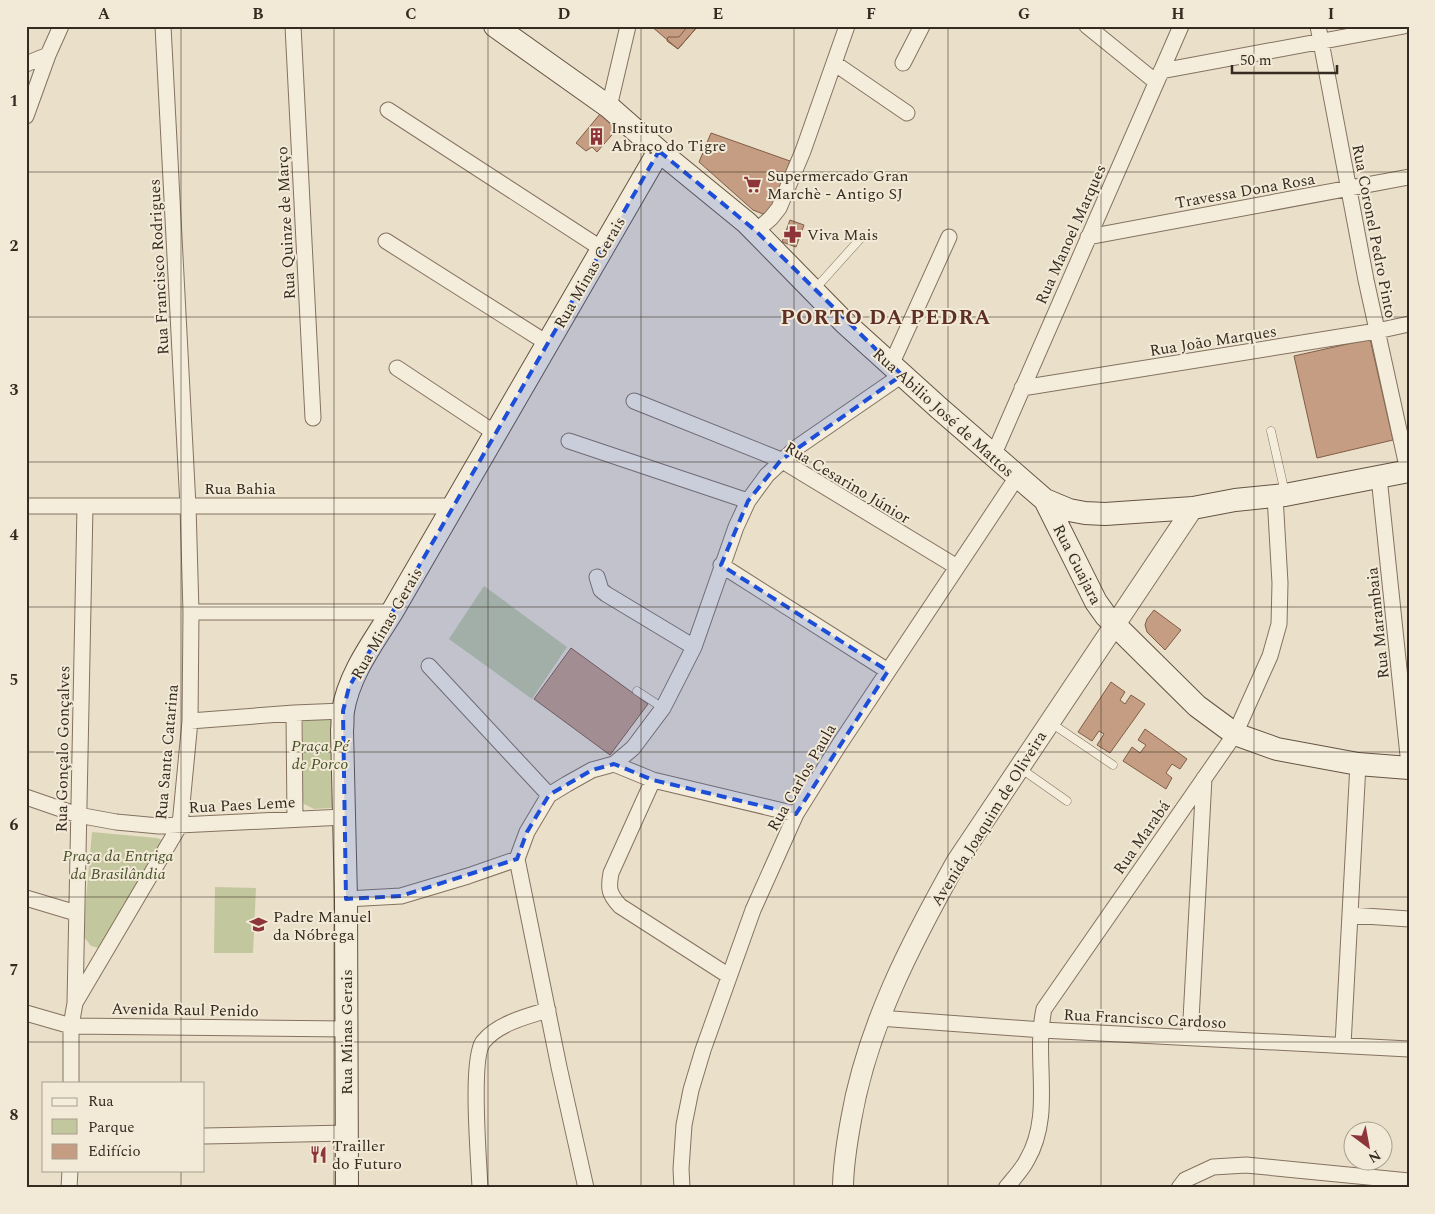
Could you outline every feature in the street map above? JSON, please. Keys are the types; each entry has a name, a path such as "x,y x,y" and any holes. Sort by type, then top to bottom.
{"main road":[{"name":"Rua Abilio José de Mattos","path":"495,26 609,107 756,231 845,322 993,456 1045,500 1069,510 1085,513 1105,514 1193,508 1235,500 1280,496 1408,471"},
{"name":"Rua Minas Gerais","path":"347,1188 343,711 349,687 357,669 392,612 659,151"},
{"name":"Rua Guajara","path":"1045,500 1096,602 1114,626 1197,706 1235,734 1277,749 1358,764 1409,767"}],"street":[{"path":"26,116 48,55 61,26"},
{"name":"Rua Francisco Rodrigues","path":"162,26 188,506"},
{"name":"Rua Quinze de Março","path":"292,26 313,418"},
{"path":"609,107 628,26"},
{"path":"756,231 779,208 803,151 847,26"},
{"path":"903,63 922,26"},
{"path":"1087,26 1158,77 1404,26"},
{"name":"Rua Manoel Marques","path":"993,456 1181,26"},
{"name":"Rua Coronel Pedro Pinto","path":"1318,26 1348,189 1408,471"},
{"path":"26,64 48,55"},
{"path":"834,63 907,113"},
{"path":"388,110 602,249"},
{"name":"Travessa Dona Rosa","path":"1088,237 1409,177"},
{"path":"586,1188 517,859 526,832 550,795 592,770 614,764 633,748 663,708 694,647 721,565 748,501 767,475 781,460 897,370 949,237"},
{"path":"386,241 547,343"},
{"name":"Rua João Marques","path":"1022,388 1377,331 1409,324"},
{"path":"397,368 495,434"},
{"name":"Rua Cesarino Júnior","path":"634,401 781,460 957,567"},
{"path":"569,441 748,501"},
{"name":"Rua Carlos Paula","path":"682,1188 681,1169 684,1125 691,1090 703,1050 752,910 796,814 839,745 1017,477"},
{"name":"Rua Marambaia","path":"1379,477 1409,767"},
{"name":"Rua Marabá","path":"1006,1188 1027,1161 1035,1142 1041,1116 1044,1009 1235,734 1270,656 1279,624 1280,496"},
{"name":"Rua Bahia","path":"26,506 453,506"},
{"name":"Rua Gonçalo Gonçalves","path":"71,1082 71,1026 75,1003 85,506"},
{"name":"Rua Santa Catarina","path":"75,1003 180,825 190,721 191,612 188,506"},
{"name":"Avenida Joaquim de Oliveira","path":"843,1188 847,1138 864,1060 879,1018 933,904 957,861 1193,508"},
{"path":"721,565 888,671"},
{"path":"597,577 601,590 606,594 694,647"},
{"path":"191,612 392,612"},
{"path":"429,666 550,795"},
{"path":"190,721 343,711"},
{"path":"294,713 295,818"},
{"path":"614,764 653,780 796,814"},
{"path":"1343,1045 1358,764"},
{"path":"1190,1038 1204,778"},
{"path":"653,780 611,873 609,887 612,897 620,906 729,976"},
{"name":"Rua Paes Leme","path":"26,797 78,815 116,822 159,826 344,817"},
{"path":"346,899 401,896 517,859"},
{"path":"26,898 76,913"},
{"path":"1350,915 1409,919"},
{"path":"480,1188 476,1094 477,1060 483,1042 500,1028 518,1018 548,1010"},
{"name":"Avenida Raul Penido","path":"26,1013 71,1026 346,1028"},
{"name":"Rua Francisco Cardoso","path":"879,1018 1042,1030 1409,1050"},
{"path":"205,1136 348,1133"},
{"path":"1179,1188 1185,1180 1214,1167 1246,1165 1409,1181"},
{"path":"69,1188 70,1172"}],"lane":[{"path":"814,291 860,239"},
{"path":"1271,431 1280,496"},
{"path":"637,691 663,708"},
{"path":"1049,722 1113,765"},
{"path":"1020,768 1067,801"}],"highlighted area":[{"path":"659,151 756,231 902,375 781,460 748,501 721,565 888,671 796,814 653,780 614,764 592,770 549,795 527,832 517,859 401,896 346,899 343,711 349,687"}],"green space":[{"path":"484,586 567,647 532,699 449,639"},
{"name":"Praça Pé de Porco","path":"303,719 335,719 336,803 332,808 314,809 304,804 302,799"},
{"name":"Praça da Entriga da Brasilândia","path":"92,832 157,838 165,841 99,948 91,946 84,937"},
{"path":"215,887 256,888 253,953 214,953"}],"building":[{"path":"651,26 698,26 678,49"},
{"path":"688,26 698,26 678,49 667,41 668,37 679,37"},
{"name":"Instituto Abraço do Tigre","path":"600,114 618,128 597,152 592,147 586,151 576,143"},
{"name":"Supermercado Gran Marchè - Antigo SJ","path":"711,133 790,161 773,207 769,212 763,214 753,210 699,162"},
{"name":"Viva Mais","path":"790,220 804,225 796,247 782,242"},
{"path":"1370,339 1393,440 1317,458 1294,356"},
{"path":"1154,610 1181,630 1165,650 1147,632 1145,625"},
{"path":"571,648 648,704 610,755 534,699"},
{"path":"1111,682 1125,692 1120,700 1125,704 1131,695 1145,704 1110,753 1097,745 1104,734 1099,731 1092,741 1078,732"},
{"path":"1145,729 1187,759 1180,769 1172,764 1166,773 1172,778 1166,789 1123,761 1132,747 1140,753 1146,745 1138,740"}],"place":[{"name":"Instituto Abraço do Tigre","path":"597,136"},
{"name":"Supermercado Gran Marchè - Antigo SJ","path":"753,184"},
{"name":"Viva Mais","path":"793,234"},
{"name":"Padre Manuel da Nóbrega","path":"259,925"},
{"name":"Trailler do Futuro","path":"318,1154"}],"district":[{"name":"PORTO DA PEDRA","path":"886,317"}]}
